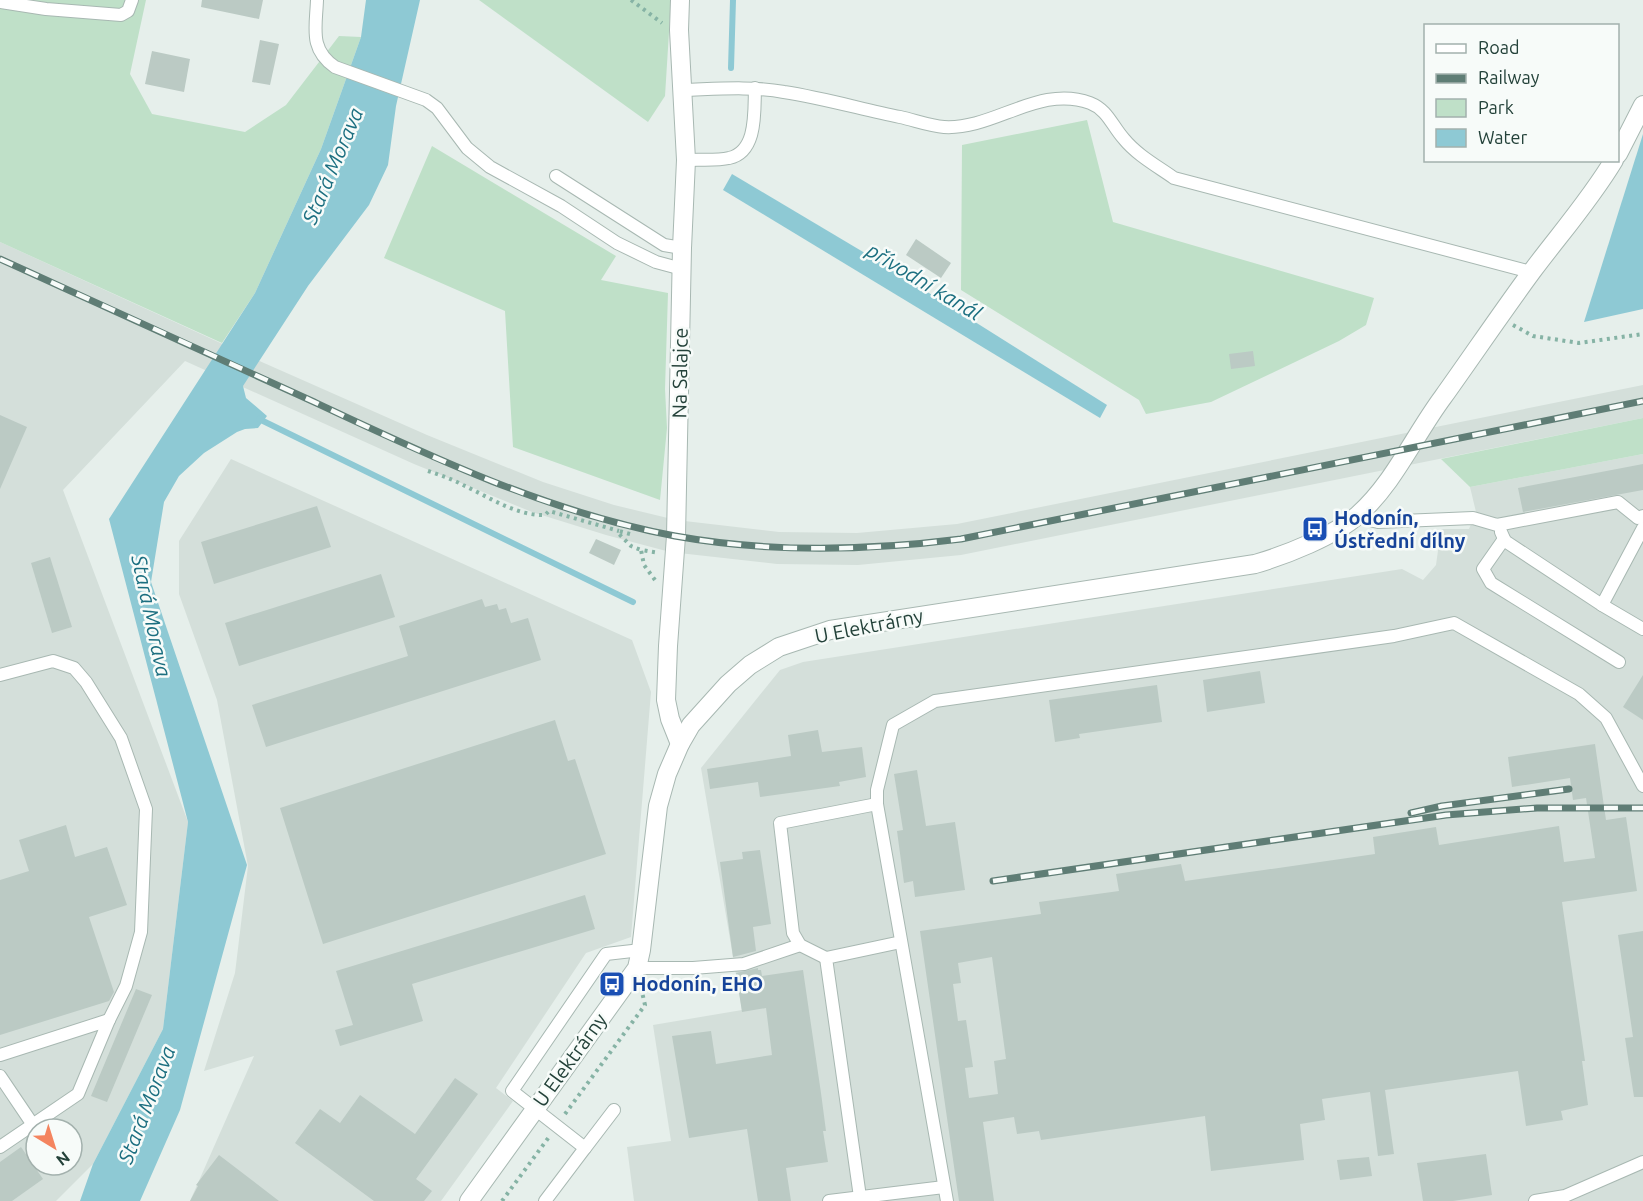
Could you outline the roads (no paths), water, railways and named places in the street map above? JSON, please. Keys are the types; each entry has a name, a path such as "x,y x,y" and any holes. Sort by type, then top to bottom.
{"street":[{"name":"Na Salajce","path":"680,0 679,30 686,160 676,536 666,700 680,744"},
{"path":"1619,150 1643,105"},
{"name":"U Elektrárny","path":"469,1201 637,968 658,806 667,774 691,725 728,684 750,665 779,647 830,630 1256,564 1296,550 1356,517 1378,496 1440,400 1531,272 1602,181 1613,162"}],"lane":[{"path":"0,2 46,9 121,15 128,11 132,0"},
{"path":"317,0 317,48 323,59 335,67 426,100 437,108 467,148 490,167 561,206 617,243 656,262 682,269"},
{"path":"686,160 732,158 745,149 753,131 755,88"},
{"path":"684,90 755,88 785,92 945,127 981,122 1036,101 1066,99 1089,102 1100,108 1111,119 1123,138 1139,154 1174,178 1531,272"},
{"path":"556,176 664,245 682,248"},
{"path":"561,206 574,187"},
{"path":"1356,517 1378,522 1473,518 1497,525 1618,502 1638,518 1643,516"},
{"path":"1497,525 1504,539 1602,605 1643,629"},
{"path":"1602,605 1643,528"},
{"path":"1504,539 1484,569 1491,583 1619,662"},
{"path":"947,1201 877,804 876,790 893,725 935,701 1395,636 1454,622 1579,694 1606,718 1643,786"},
{"path":"0,675 53,661 74,668 86,682 121,738 147,809 141,932 126,986 78,1094 45,1117"},
{"path":"877,804 780,823 793,933 800,945 826,958 901,942"},
{"path":"637,968 693,968 744,964 800,945"},
{"path":"585,1148 512,1091 606,954 641,950"},
{"path":"826,958 860,1197"},
{"path":"0,1055 109,1020"},
{"path":"0,1076 28,1117"},
{"path":"545,1201 614,1110"},
{"path":"0,1147 24,1131"},
{"path":"1535,1201 1565,1197 1643,1162"},
{"path":"829,1201 945,1187"}],"water":[{"name":"Stará Morava","path":"366,0 420,0 396,106 388,165 369,205 308,286 243,386 246,398 267,416 258,428 237,432 204,453 179,476 164,502 151,582 247,865 180,1110 140,1201 80,1201 93,1164 163,1029 188,822 109,519 255,293 321,149 361,37"},
{"path":"1643,134 1643,309 1584,322"},
{"path":"732,174 875,259 1107,405 1100,418 723,190"}],"waterway":[{"path":"731,68 733,0"},
{"path":"259,419 633,602"}],"railway":[{"path":"0,259 400,442 489,480 581,513 627,526 711,542 782,548 853,548 961,539 1643,401"},
{"path":"1411,813 1442,806 1569,789"},
{"path":"993,881 1446,815 1537,808 1643,808"}],"place":[{"name":"Hodonín, Ústřední dílny","path":"1315,529"},
{"name":"Hodonín, EHO","path":"612,984"}],"water label":[{"name":"přívodní kanál","path":"924,282"}]}
